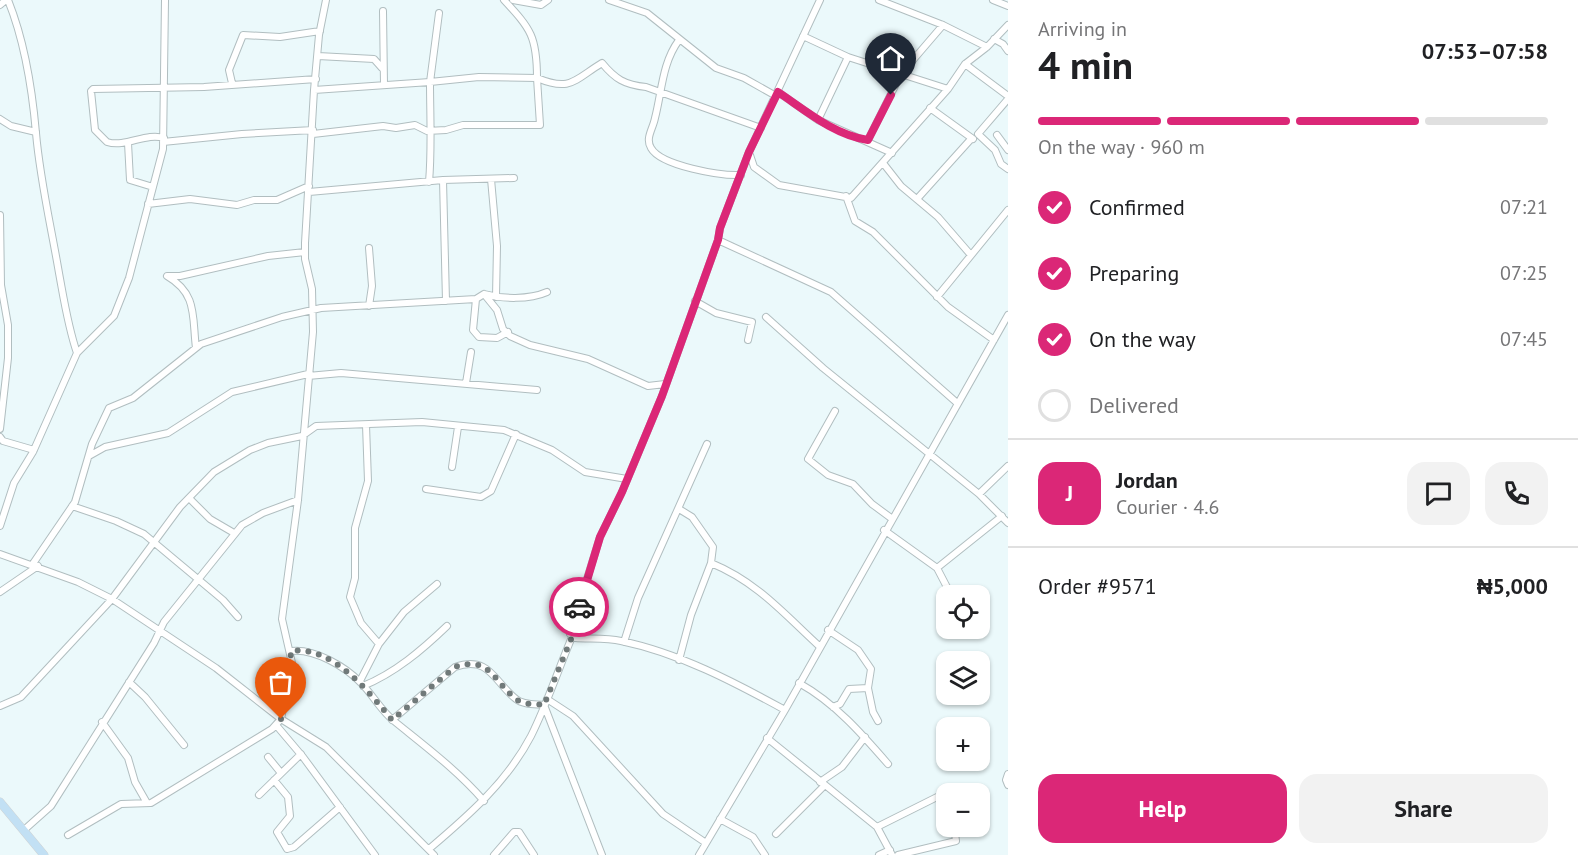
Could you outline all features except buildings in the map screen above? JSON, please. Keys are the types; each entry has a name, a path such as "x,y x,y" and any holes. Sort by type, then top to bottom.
{"main road":[{"path":"0,802 24,830 40,854"}],"street":[{"path":"0,5 7,0 22,36 22,53 35,100 36,132 48,220 70,333 77,353"},
{"path":"0,526 14,483 34,450 77,353 118,310 164,140 162,87 165,0"},
{"path":"69,835 121,804 147,803 183,786 279,722 289,683 291,651 282,620 298,500 313,332 312,289 305,252 314,90 320,31 326,0"},
{"path":"315,79 232,83 204,87 93,89 91,91 97,134 110,143 128,143 154,136 164,140 242,134 313,133 412,124 430,130 462,125 540,125 537,53 533,35 504,0"},
{"path":"513,0 541,5 548,0"},
{"path":"609,0 647,13 716,68 744,78 777,94 818,120 858,139 868,140 892,153"},
{"path":"429,849 484,801 508,771 530,737 572,637 570,634 600,537 627,479 665,384 718,240 720,228 760,128 820,0"},
{"path":"879,0 943,25 987,47"},
{"path":"993,0 1008,6"},
{"path":"382,11 384,85"},
{"path":"429,182 430,82 439,13"},
{"path":"868,140 901,74 943,25"},
{"path":"750,155 754,167 779,185 851,198 948,89 965,64 987,47 1008,25"},
{"path":"232,83 229,70 243,35 280,37 320,31"},
{"path":"803,36 848,57 948,89"},
{"path":"994,39 1003,44 1008,51"},
{"path":"679,40 673,48 658,92 656,117 648,138 652,151 659,157 698,170 729,176 741,175"},
{"path":"318,56 374,59 382,68"},
{"path":"818,120 848,57"},
{"path":"314,90 478,77 537,78 556,86 577,81 602,63 611,75 627,85 658,92 760,128"},
{"path":"965,64 1008,97 978,134 995,150 1001,164 1008,169"},
{"path":"930,108 971,139"},
{"path":"0,119 11,126 36,132"},
{"path":"997,135 1008,150"},
{"path":"917,199 971,139 980,138"},
{"path":"128,143 130,180 153,187"},
{"path":"883,164 901,186 938,217 970,254"},
{"path":"491,178 497,246 496,297"},
{"path":"148,204 190,199 237,205 254,200 277,200 309,189 443,180 514,178"},
{"path":"443,180 446,301"},
{"path":"845,196 855,221 873,232 937,297 994,340"},
{"path":"937,297 1008,210"},
{"path":"0,215 1,285 8,325 8,358 0,429"},
{"path":"718,240 831,292 956,402"},
{"path":"369,248 372,286 369,306"},
{"path":"196,348 193,305 176,281 167,276 180,276 268,256 305,252"},
{"path":"0,592 35,565 72,506 103,416 109,408 140,393 196,348 212,339 282,317 321,308 476,299 484,294 496,297 537,296 546,292"},
{"path":"484,294 497,310 503,329 530,345 588,359 648,386 665,384"},
{"path":"476,299 473,330 479,337 497,338 508,332"},
{"path":"695,301 716,313 752,322 748,340"},
{"path":"699,855 785,710 956,402 1008,315"},
{"path":"766,316 824,368 979,494 1008,523"},
{"path":"466,383 471,352"},
{"path":"89,456 99,449 168,434 232,392 308,375 341,373 537,390"},
{"path":"835,411 808,459 828,475 853,484 872,504 891,518"},
{"path":"0,706 21,697 112,600 189,498 214,472 232,459 268,443 302,436 316,426 422,422 498,429 516,434 552,450 585,472 627,479"},
{"path":"366,425 368,481 355,528 355,578 350,597 361,623 379,644"},
{"path":"452,466 458,427"},
{"path":"426,489 481,497 491,491 516,434"},
{"path":"0,437 3,441 34,450"},
{"path":"624,642 639,598 707,444"},
{"path":"979,494 1008,466"},
{"path":"189,498 210,519 234,533"},
{"path":"24,830 51,806 160,630 200,581 234,533 263,513 298,500"},
{"path":"72,506 116,521 144,534 200,581 238,617"},
{"path":"679,509 690,516 711,540 713,547 711,563 698,595 679,660"},
{"path":"937,568 1002,516"},
{"path":"884,531 937,568 946,585"},
{"path":"0,554 78,582 112,600 216,668 279,722 326,747 434,855"},
{"path":"711,563 738,574 755,586 819,646"},
{"path":"362,684 379,644 410,607 437,584"},
{"path":"362,684 381,678 421,650 447,626"},
{"path":"828,630 862,654 873,672 868,688 873,712 878,721"},
{"path":"572,637 624,642 679,660 740,686 785,710"},
{"path":"291,651 304,650 331,661 362,684 392,720 453,769 484,801"},
{"path":"392,720 455,667 463,664 480,665 496,676 517,700 545,702 573,716 663,814 706,843"},
{"path":"129,682 145,697 184,745"},
{"path":"800,683 819,694 865,737 888,764"},
{"path":"833,707 840,704 849,689 868,688"},
{"path":"545,702 602,855"},
{"path":"102,722 128,758 135,782 147,803"},
{"path":"279,722 375,855"},
{"path":"776,834 822,784 842,767 865,737"},
{"path":"767,738 877,827 891,853 879,855"},
{"path":"259,795 301,754"},
{"path":"268,757 281,773"},
{"path":"1008,774 1008,785"},
{"path":"274,780 288,797 290,816 277,831 287,849 294,847 340,807"},
{"path":"877,827 936,798"},
{"path":"720,819 753,837 765,855"},
{"path":"494,855 513,832 519,832 534,855"},
{"path":"898,855 956,841 955,837"}],"way so far":[{"path":"281,719 292,663 291,651 301,650 331,661 360,681 392,720 414,704 455,667 463,664 480,665 490,671 517,700 544,705 572,637 570,634 579,607"}],"route":[{"path":"579,607 600,537 622,492 646,429 662,396 703,276 718,240 720,228 750,155 749,152 778,92 818,120 858,139 868,140 891,95"}]}
